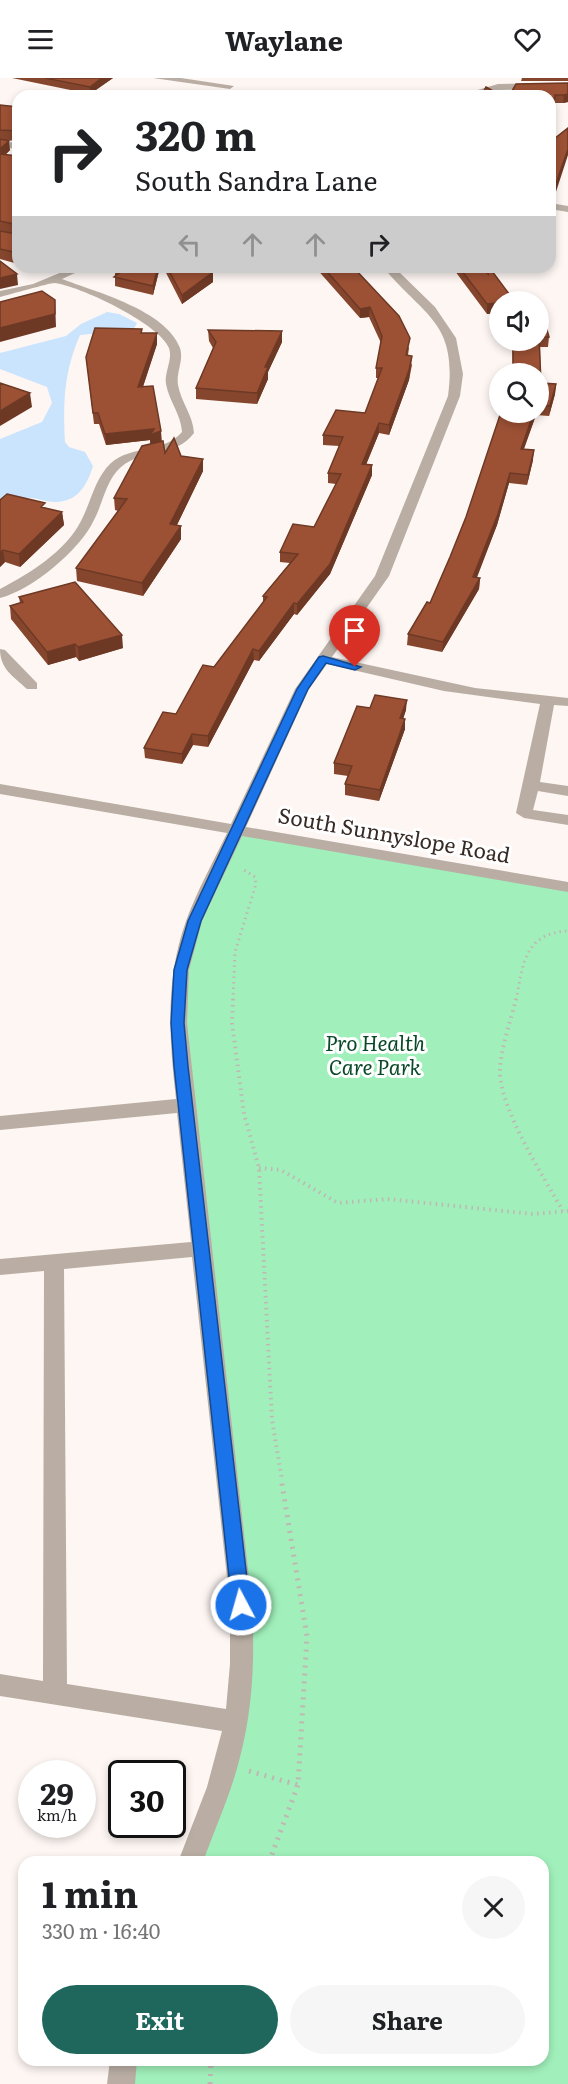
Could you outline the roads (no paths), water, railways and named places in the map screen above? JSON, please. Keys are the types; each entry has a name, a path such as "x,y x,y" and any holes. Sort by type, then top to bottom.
{"street":[{"path":"157,78 230,86"},
{"path":"227,90 237,78"},
{"path":"478,80 492,88"},
{"path":"484,90 568,87"},
{"path":"0,294 54,280 70,273"},
{"path":"192,1856 227,1762 236,1722 243,1656 241,1605 177,1023 180,970 194,921 225,852 238,830 286,720 302,689 382,576 454,396 459,373 456,351 445,326 394,273"},
{"path":"0,594 16,586 65,550 84,528 96,499 115,465 177,444 188,433 188,425 174,394 171,379 176,360 172,339 159,325 141,315 54,280"},
{"path":"0,653 12,668 32,686"},
{"path":"323,659 435,685 568,702"},
{"path":"548,701 532,786 524,813 568,820"},
{"path":"532,786 568,791"},
{"name":"South Sunnyslope Road","path":"0,789 568,887"},
{"path":"0,1123 186,1105"},
{"path":"0,1267 201,1249"},
{"path":"54,1262 55,1694"},
{"path":"0,1686 236,1722"},
{"path":"121,2084 123,2066"}],"water":[{"path":"107,312 119,314 137,323 133,330 80,335 66,387 65,442 69,447 85,452 93,466 85,485 73,497 58,502 34,498 0,499 0,439 42,422 52,403 47,387 0,369 0,353 66,336 81,324"}],"park label":[{"name":"Pro Health Care Park","path":"375,1056"}]}
